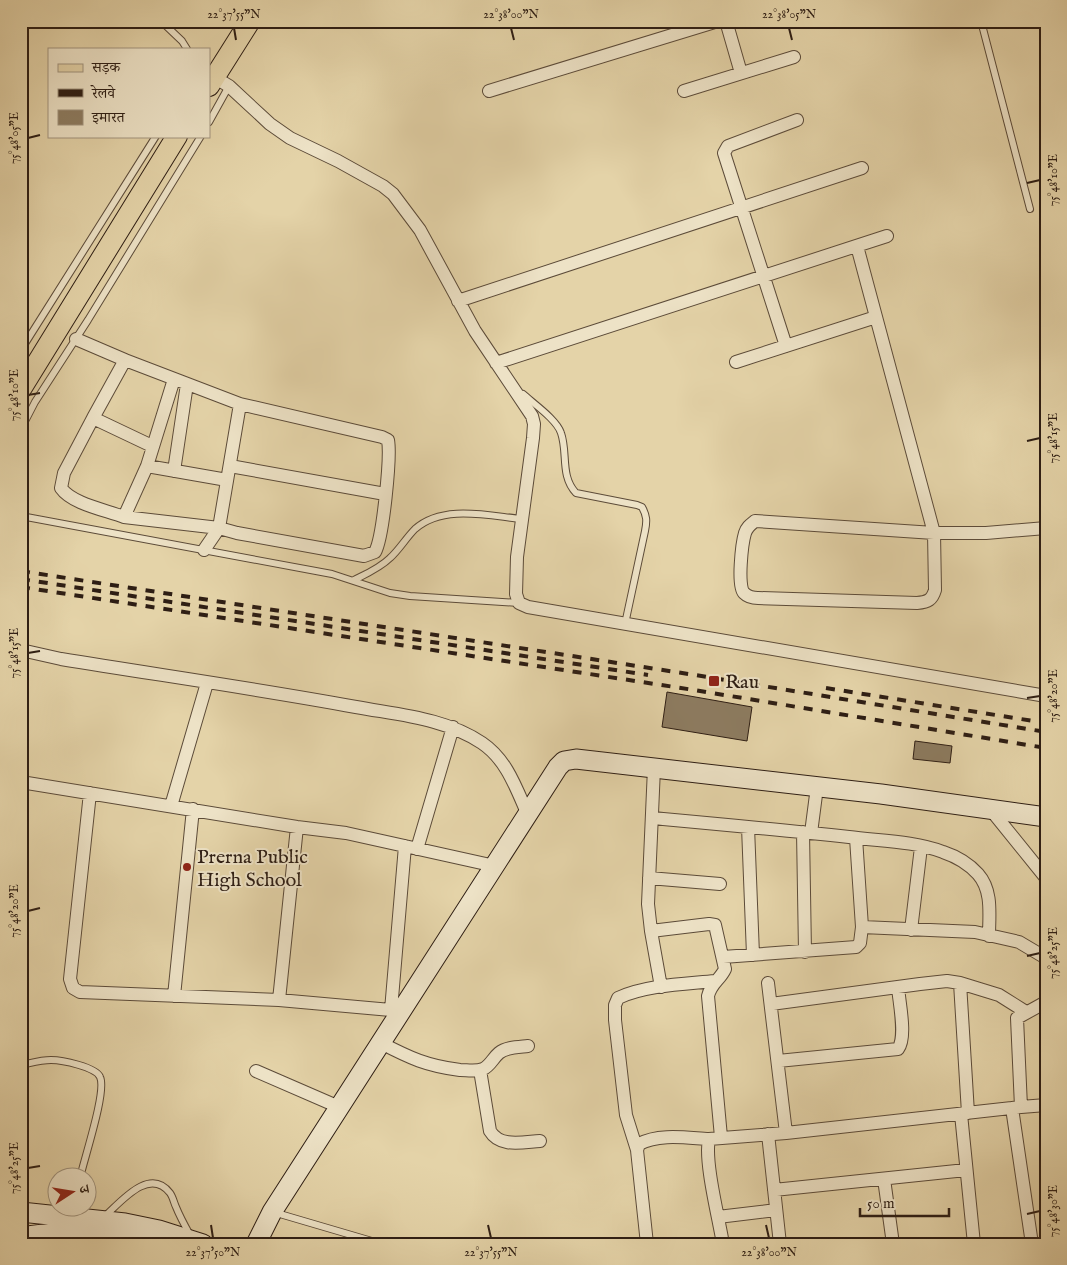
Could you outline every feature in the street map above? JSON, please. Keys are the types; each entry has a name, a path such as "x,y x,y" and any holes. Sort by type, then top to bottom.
{"main road":[{"path":"215,81 250,21"},
{"path":"21,389 176,138"}],"street":[{"path":"479,21 489,21"},
{"path":"490,91 718,21"},
{"path":"726,21 741,73"},
{"path":"684,91 794,57"},
{"path":"215,81 290,138 345,165 383,186 393,194 420,230 458,301 496,363 532,416 534,424 516,586 519,603 528,608 1046,696"},
{"path":"786,346 724,154 728,146 797,120"},
{"path":"458,301 862,168"},
{"path":"496,363 887,236"},
{"path":"857,246 934,533 935,590 933,598 927,602 758,598 749,597 742,592 740,584 745,534 749,526 755,521 934,533 986,533 1046,528"},
{"path":"736,362 876,317"},
{"path":"76,339 240,404 382,436 388,440 381,539 375,552 364,556 219,528 124,517 65,494 61,488 64,473 125,360"},
{"path":"124,517 147,466 174,379"},
{"path":"174,471 187,384"},
{"path":"204,550 219,528 240,404"},
{"path":"93,418 152,446"},
{"path":"147,466 227,480"},
{"path":"230,466 385,494"},
{"path":"21,650 61,659 312,699 428,720 453,727 483,744 503,763 528,815"},
{"path":"171,806 207,682"},
{"path":"396,1010 411,848 453,727"},
{"path":"256,1244 272,1212 381,1043 396,1010 495,866 558,767 564,762 570,759 654,768 1046,817"},
{"path":"654,768 648,904 661,987"},
{"path":"21,782 297,827 346,833 495,866"},
{"path":"805,952 807,833 817,787"},
{"path":"90,794 70,979 73,988 80,992 279,1000 396,1010"},
{"path":"174,996 193,809"},
{"path":"991,810 1046,878"},
{"path":"652,818 856,838 942,851 967,864 979,875 984,884 989,900 989,936"},
{"path":"279,1000 297,827"},
{"path":"748,827 753,955"},
{"path":"723,958 856,947 860,943 862,927 856,838"},
{"path":"911,930 921,847"},
{"path":"649,878 720,884"},
{"path":"651,930 715,925 723,958 725,969 723,975 710,988 708,996 715,1138 708,1146 723,1244"},
{"path":"862,927 975,932 1019,942 1046,958"},
{"path":"647,1244 637,1150 626,1115 615,1005 618,998 627,994 661,987 716,981"},
{"path":"772,1004 947,981 999,995 1026,1012"},
{"path":"768,982 786,1133"},
{"path":"960,983 966,1170 974,1244"},
{"path":"778,1061 898,1048 902,1043 898,987"},
{"path":"1032,1244 1016,1108 1017,1018 1045,1003"},
{"path":"381,1043 421,1062 442,1068 480,1070 486,1067 504,1049 528,1046"},
{"path":"480,1070 490,1131 494,1137 499,1141 510,1142 540,1141"},
{"path":"256,1071 339,1107"},
{"path":"637,1150 639,1144 646,1140 786,1133 1046,1105"},
{"path":"768,1134 780,1244"},
{"path":"774,1190 966,1170"},
{"path":"884,1179 893,1244"},
{"path":"718,1217 776,1210"},
{"path":"21,1212 48,1212"},
{"path":"94,1218 159,1230 198,1242"},
{"path":"21,1237 40,1233 85,1234 143,1244"}],"lane":[{"path":"161,21 182,41 186,48"},
{"path":"981,21 1030,209"},
{"path":"210,115 215,81"},
{"path":"21,350 155,138"},
{"path":"21,429 35,402 200,138"},
{"path":"510,383 556,424 561,432 567,478 576,492 637,505 642,507 646,514 646,526 625,624"},
{"path":"354,580 391,558 416,528 435,518 463,513 522,519"},
{"path":"21,516 332,574 390,593 519,603"},
{"path":"21,1065 52,1060 64,1061 93,1070 100,1075 102,1085 100,1100 83,1168"},
{"path":"102,1220 134,1190 144,1185 153,1184 164,1187 172,1195 198,1242"},
{"path":"272,1212 382,1244"}],"building":[{"path":"667,692 752,707 747,741 662,727"},
{"path":"915,741 952,746 950,763 913,759"}],"railway":[{"path":"21,571 695,675 1046,732"},
{"path":"21,579 648,675"},
{"path":"21,587 694,690 1046,748"},
{"path":"826,688 1046,723"}],"place":[{"name":"Rau","path":"714,681"},
{"name":"Prerna Public High School","path":"187,867"}]}
